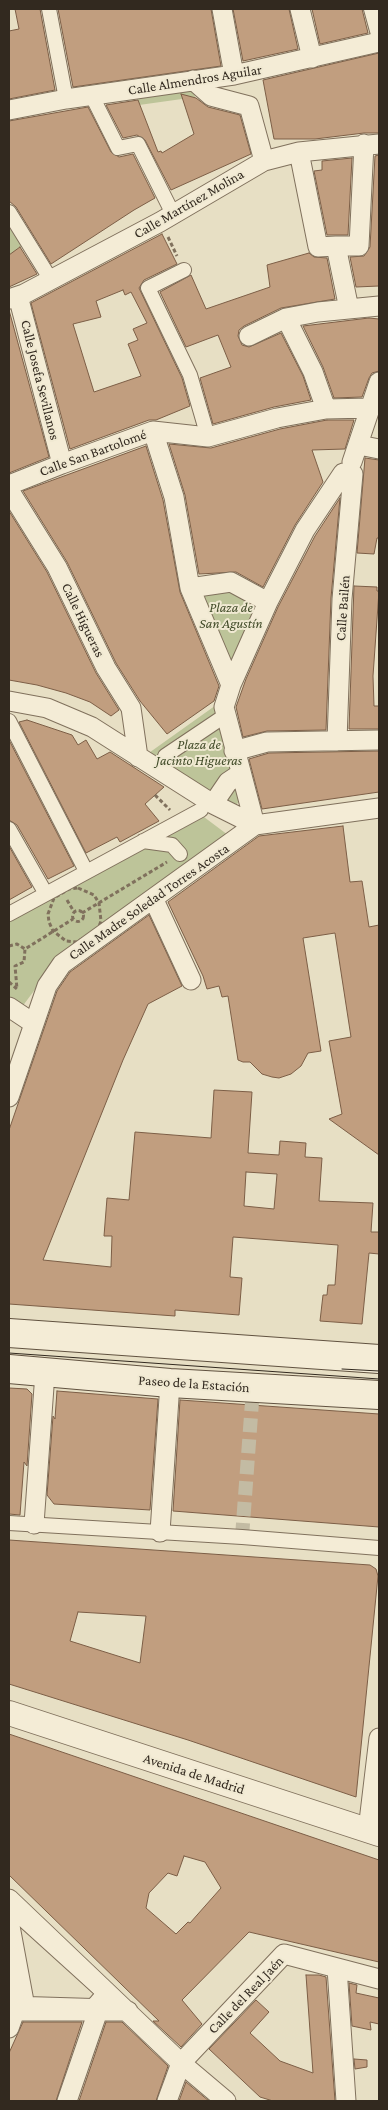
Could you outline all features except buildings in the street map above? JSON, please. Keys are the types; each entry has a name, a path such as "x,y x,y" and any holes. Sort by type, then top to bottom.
{"main road":[{"path":"9,1334 379,1359"},
{"name":"Paseo de la Estación","path":"9,1368 45,1373 170,1383 379,1395"}],"street":[{"path":"49,9 66,99"},
{"path":"222,9 234,75"},
{"path":"300,9 312,58"},
{"path":"371,9 379,40"},
{"name":"Calle Almendros Aguilar","path":"9,110 66,99 234,75 312,58 379,40"},
{"path":"193,80 212,96 249,106 264,162"},
{"path":"92,96 118,148 138,144 167,218"},
{"path":"298,152 318,247 359,246 372,144"},
{"name":"Calle Martínez Molina","path":"14,297 51,280 167,218 264,162 298,152 372,144"},
{"path":"9,212 51,280"},
{"path":"336,246 349,309"},
{"path":"184,270 148,288 169,336 190,375 208,437"},
{"name":"Calle Josefa Sevillanos","path":"14,297 62,464"},
{"path":"249,336 286,318 318,312 379,306"},
{"path":"286,318 313,372 326,408"},
{"path":"254,825 224,707 231,685 268,602 305,530 352,464 379,382"},
{"name":"Calle San Bartolomé","path":"9,486 62,464 153,431 208,437 276,418 326,408 370,408"},
{"path":"153,431 174,497 190,588 231,685"},
{"path":"352,464 379,449"},
{"name":"Calle Bailén","path":"337,742 342,599 352,464"},
{"name":"Calle Higueras","path":"9,490 57,567 106,668 131,708 138,757"},
{"path":"190,588 232,582 268,602"},
{"path":"9,701 47,708 92,727 138,757 207,807 254,825 379,808"},
{"path":"165,756 226,715"},
{"path":"9,721 86,871"},
{"path":"234,751 267,742 379,740"},
{"path":"9,914 207,807 228,782 240,774"},
{"name":"Calle Madre Soledad Torres Acosta","path":"9,1097 47,986 62,964 154,900 254,825"},
{"path":"9,828 46,894"},
{"path":"143,841 172,845 180,854"},
{"path":"154,900 191,980"},
{"path":"9,1007 33,1023"},
{"path":"34,1524 45,1373"},
{"path":"160,1532 170,1383"},
{"path":"9,1523 379,1548"},
{"name":"Avenida de Madrid","path":"9,1713 374,1832"},
{"path":"374,1832 379,1738"},
{"path":"9,1899 181,2063 226,2101"},
{"path":"101,2002 93,2006 27,2004 9,1907 101,2002 128,2011"},
{"path":"9,1947 11,2017 101,2002"},
{"name":"Calle del Real Jaén","path":"181,2063 284,1954 379,1979"},
{"path":"337,1968 346,2101"},
{"path":"67,2101 101,2002"},
{"path":"167,2101 181,2063"}],"path":[{"path":"167,218 184,270"},
{"path":"25,949 73,918 74,912 79,911 82,913 180,854"},
{"path":"78,888 86,890 99,903 101,920 98,929 89,935 77,942 66,941 52,931 48,922 48,914 54,898 69,889 78,888"},
{"path":"73,918 77,921 80,920 83,916 82,913"},
{"path":"9,946 18,944 25,949"},
{"path":"9,964 15,966 24,962 25,949"},
{"path":"9,982 17,989 15,966"}],"green space":[{"path":"192,84 195,97 139,105 136,93"},
{"path":"9,217 26,243 17,249 19,252 9,257"},
{"name":"Plaza de San Agustín","path":"234,589 262,606 231,667 198,602 203,595"},
{"name":"Plaza de Jacinto Higueras","path":"219,703 240,800 234,808 146,755"},
{"path":"204,817 232,838 62,953 19,1011 9,1004 9,922"}],"tunnel":[{"path":"242,1537 252,1402"}],"tram line":[{"path":"9,1353 379,1379"},
{"path":"342,1369 379,1371"}]}
